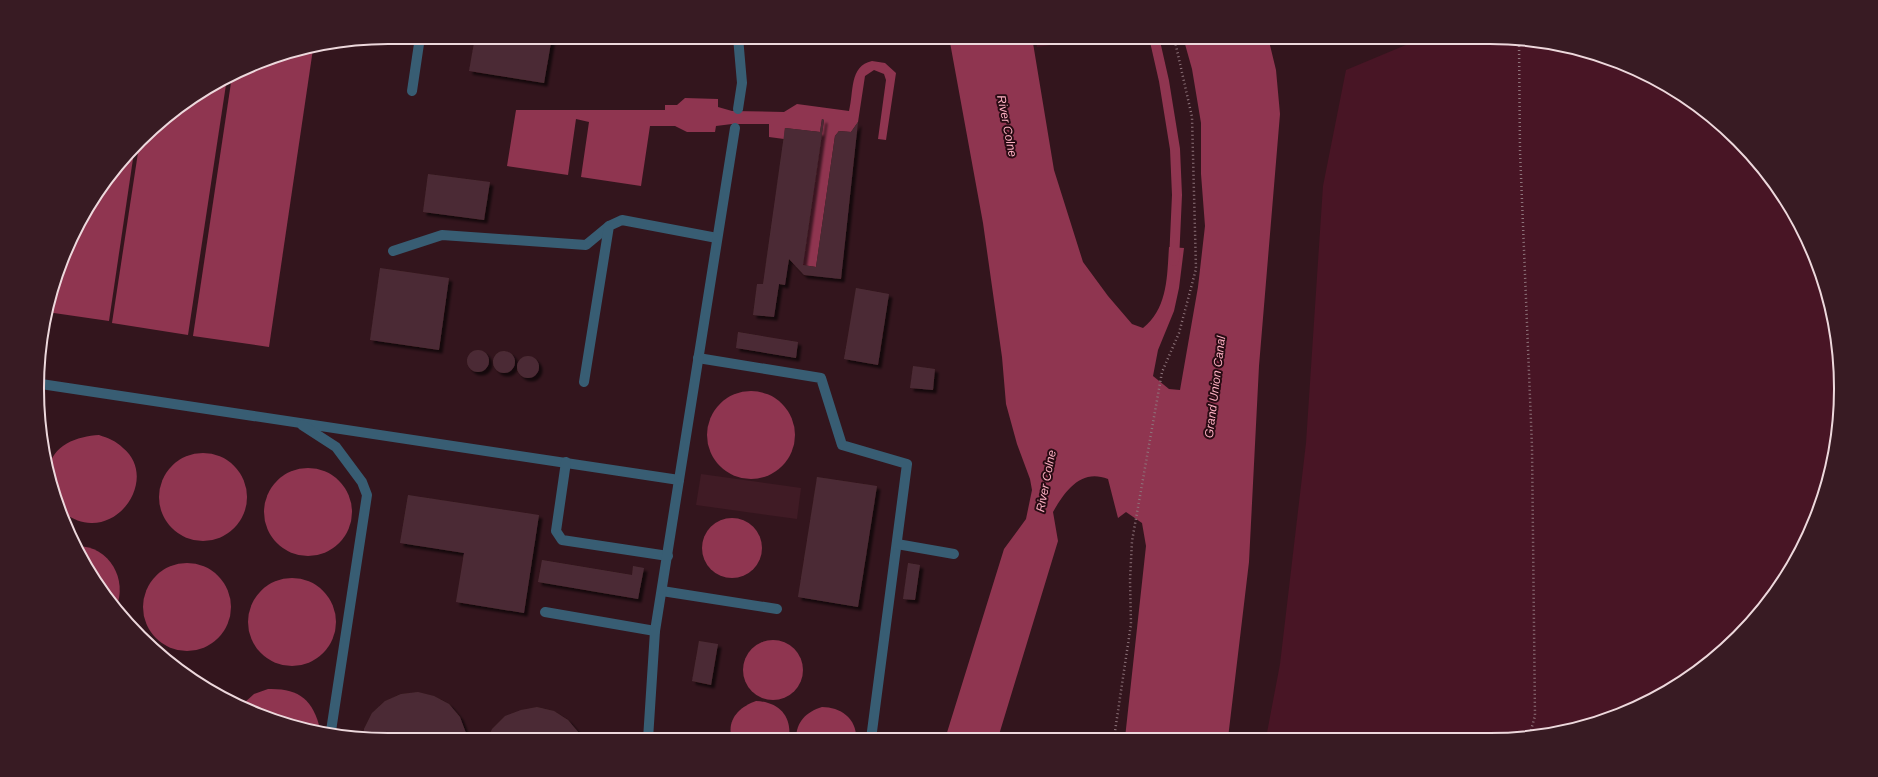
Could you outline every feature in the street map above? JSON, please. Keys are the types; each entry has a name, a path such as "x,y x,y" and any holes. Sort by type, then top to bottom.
{"lane":[{"path":"412,91 419,44"},
{"path":"738,109 742,84 739,44"},
{"path":"648,733 655,630 735,128"},
{"path":"393,251 442,235 586,245 609,226 622,220 717,238"},
{"path":"584,382 609,226"},
{"path":"698,358 821,378 842,445 907,464 872,733"},
{"path":"44,384 679,480"},
{"path":"299,422 336,448 362,482 367,495 331,728"},
{"path":"566,462 556,531 562,540 668,556"},
{"path":"896,544 954,554"},
{"path":"662,591 777,609"},
{"path":"545,612 655,630"}],"path":[{"path":"1115,733 1131,624 1132,541 1162,372 1179,333 1196,269 1192,117 1176,44"},
{"path":"1519,46 1520,151 1532,448 1535,716 1531,730"}],"shaded area":[{"path":"1036,44 1058,44 1037,47"},
{"path":"1408,44 1490,44 1534,47 1557,51 1600,62 1621,70 1662,90 1681,102 1717,129 1749,161 1776,197 1788,216 1808,257 1816,278 1827,321 1831,344 1834,388 1831,433 1827,456 1816,499 1808,520 1788,561 1776,580 1749,616 1717,648 1681,675 1662,687 1621,707 1579,721 1534,730 1512,732 1267,733 1280,664 1306,443 1323,186 1346,70"},
{"path":"701,474 801,488 797,519 696,505"}],"water":[{"path":"950,44 1033,44 1054,170 1083,262 1108,296 1132,324 1143,328 1151,320 1162,301 1165,291 1169,247 1184,248 1179,288 1174,311 1158,350 1153,376 1169,389 1180,390 1198,287 1205,226 1201,174 1201,123 1192,69 1185,44 1270,44 1276,70 1280,114 1259,366 1249,562 1229,733 1126,733 1146,546 1142,523 1126,512 1118,518 1108,479 1098,476 1082,479 1075,484 1063,496 1053,512 1058,541 1000,733 947,733 1004,549 1026,519 1032,490 1030,479 1017,444 1006,404 1002,357 983,223"},
{"path":"312,53 269,347 193,336 231,82 278,62"},
{"path":"872,61 885,63 896,73 886,140 878,139 886,80 884,74 874,70 865,76 858,122 851,132 839,131 835,136 816,267 803,265 824,120 822,119 820,132 785,128 784,139 769,137 769,124 732,124 716,126 715,132 687,132 675,126 650,126 641,186 581,177 589,122 576,119 568,175 507,166 516,110 665,110 665,105 677,105 685,98 718,99 718,107 732,111 784,112 797,104 849,111 856,74 859,68"},
{"path":"226,85 188,335 112,323 138,152 161,129 179,115 197,102"},
{"path":"133,157 109,321 53,313 62,278 70,257 90,216 115,179"},
{"path":"751,391 768,394 782,404 792,418 795,435 792,452 782,466 768,476 751,479 734,476 720,466 710,452 707,435 710,418 720,404 734,394"},
{"path":"99,435 118,443 123,448 132,458 136,470 136,483 126,506 116,515 104,521 88,523 69,516 62,499 52,460 60,448 74,440"},
{"path":"203,453 220,456 234,466 244,480 247,497 244,514 234,528 220,538 203,541 186,538 172,528 162,514 159,497 162,480 172,466 186,456"},
{"path":"308,468 325,471 339,481 349,495 352,512 349,529 339,543 325,553 308,556 291,553 277,543 267,529 264,512 267,495 277,481 291,471"},
{"path":"732,518 749,523 757,531 762,548 757,565 749,573 732,578 715,573 707,565 702,548 707,531 715,523"},
{"path":"83,547 99,552 107,558 113,566 118,576 120,586 118,602 102,580"},
{"path":"187,563 204,566 218,576 228,590 231,607 228,624 218,638 204,648 187,651 170,648 156,638 146,624 143,607 146,590 156,576 170,566"},
{"path":"292,578 309,581 323,591 333,605 336,622 333,639 323,653 309,663 292,666 275,663 261,653 251,639 248,622 251,605 261,591 275,581"},
{"path":"773,640 790,645 798,653 803,670 798,687 790,695 773,700 756,695 748,687 743,670 748,653 756,645"},
{"path":"268,689 279,689 296,693 303,697 313,710 319,726 278,715 246,702 254,694"},
{"path":"756,701 771,704 777,707 786,717 789,733 731,733 732,720 735,715"},
{"path":"822,707 835,709 846,715 854,725 856,733 796,733 803,718 816,709"}],"building":[{"path":"474,44 551,44 544,83 469,71"},
{"path":"822,119 824,120 803,265 816,267 835,136 839,131 851,132 858,122 841,279 804,275 789,259 785,285 779,284 774,317 753,315 757,284 763,284 785,128 820,132"},
{"path":"428,174 490,182 484,220 423,212"},
{"path":"380,268 449,278 439,350 370,340"},
{"path":"856,288 889,294 878,365 844,359"},
{"path":"738,332 798,342 796,358 736,348"},
{"path":"478,350 486,353 489,361 486,369 478,372 470,369 467,361 470,353"},
{"path":"504,351 512,354 515,362 512,370 504,373 496,370 493,362 496,354"},
{"path":"528,356 536,359 539,367 536,375 528,378 520,375 517,367 520,359"},
{"path":"913,366 935,369 933,390 910,388"},
{"path":"817,477 877,486 858,607 798,597"},
{"path":"408,495 539,515 524,613 456,602 464,553 400,543"},
{"path":"542,560 632,575 633,566 644,568 638,599 538,582"},
{"path":"908,563 920,565 915,600 903,599"},
{"path":"699,641 718,644 711,685 692,681"},
{"path":"418,692 434,696 449,704 460,717 466,733 364,732 372,713 385,701 401,694"},
{"path":"537,707 554,711 568,720 579,733 490,733 492,729 505,716 521,710"}],"waterway":[{"path":"1156,44 1164,81 1175,149 1177,195 1174,261"}],"water label":[{"name":"River Colne","path":"1007,126"},
{"name":"Grand Union Canal","path":"1215,387"},
{"name":"River Colne","path":"1046,481"}]}
